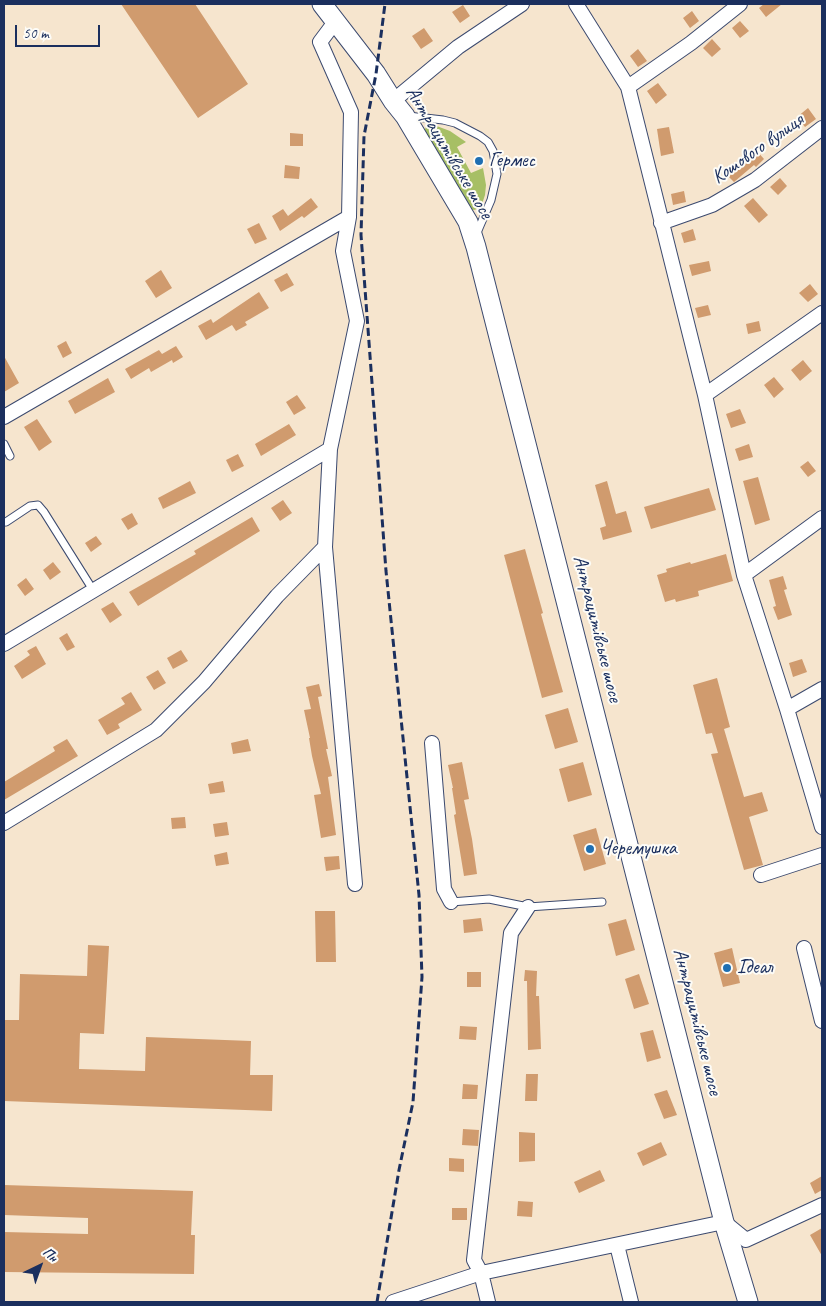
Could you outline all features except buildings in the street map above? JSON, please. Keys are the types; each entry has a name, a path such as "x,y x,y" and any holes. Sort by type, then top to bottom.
{"main road":[{"name":"Антрацитівське шосе","path":"322,4 376,74 405,116 468,222 474,240 724,1222 748,1302"}],"street":[{"path":"393,101 458,47 522,4"},
{"path":"576,4 628,87 705,395 744,575 822,827"},
{"path":"628,87 691,43 740,4"},
{"path":"335,22 320,42 352,112 349,217 342,251 357,320 330,449 325,547 355,884"},
{"name":"Кошового вулиця","path":"661,223 712,205 755,180 822,128"},
{"path":"4,417 349,217"},
{"path":"705,395 822,313"},
{"path":"4,644 330,449"},
{"path":"744,575 822,518"},
{"path":"4,823 156,730 204,682 277,596 325,547"},
{"path":"787,709 822,689"},
{"path":"432,743 444,889 451,902"},
{"path":"761,875 822,855"},
{"path":"488,1302 481,1274 474,1260 511,932 528,907"},
{"path":"804,948 822,1022"},
{"path":"392,1302 481,1274 724,1222 746,1240 822,1205"},
{"path":"617,1245 631,1302"}],"lane":[{"path":"405,116 455,123 488,142 493,151 497,174 491,200 474,240"},
{"path":"4,444 10,456"},
{"path":"6,522 30,506 38,505 94,590"},
{"path":"451,902 489,899 528,907 602,902"}],"green space":[{"path":"427,124 450,131 466,142 457,147 471,173 483,168 486,185 485,195 482,204 477,209 474,210 467,207 424,132"}],"railway":[{"path":"377,1302 399,1170 413,1102 422,977 419,895 386,571 361,235 364,136 376,74 385,4"}],"place":[{"name":"Гермес","path":"479,161"},
{"name":"Черемушка","path":"590,849"},
{"name":"Ідеал","path":"727,968"}]}
